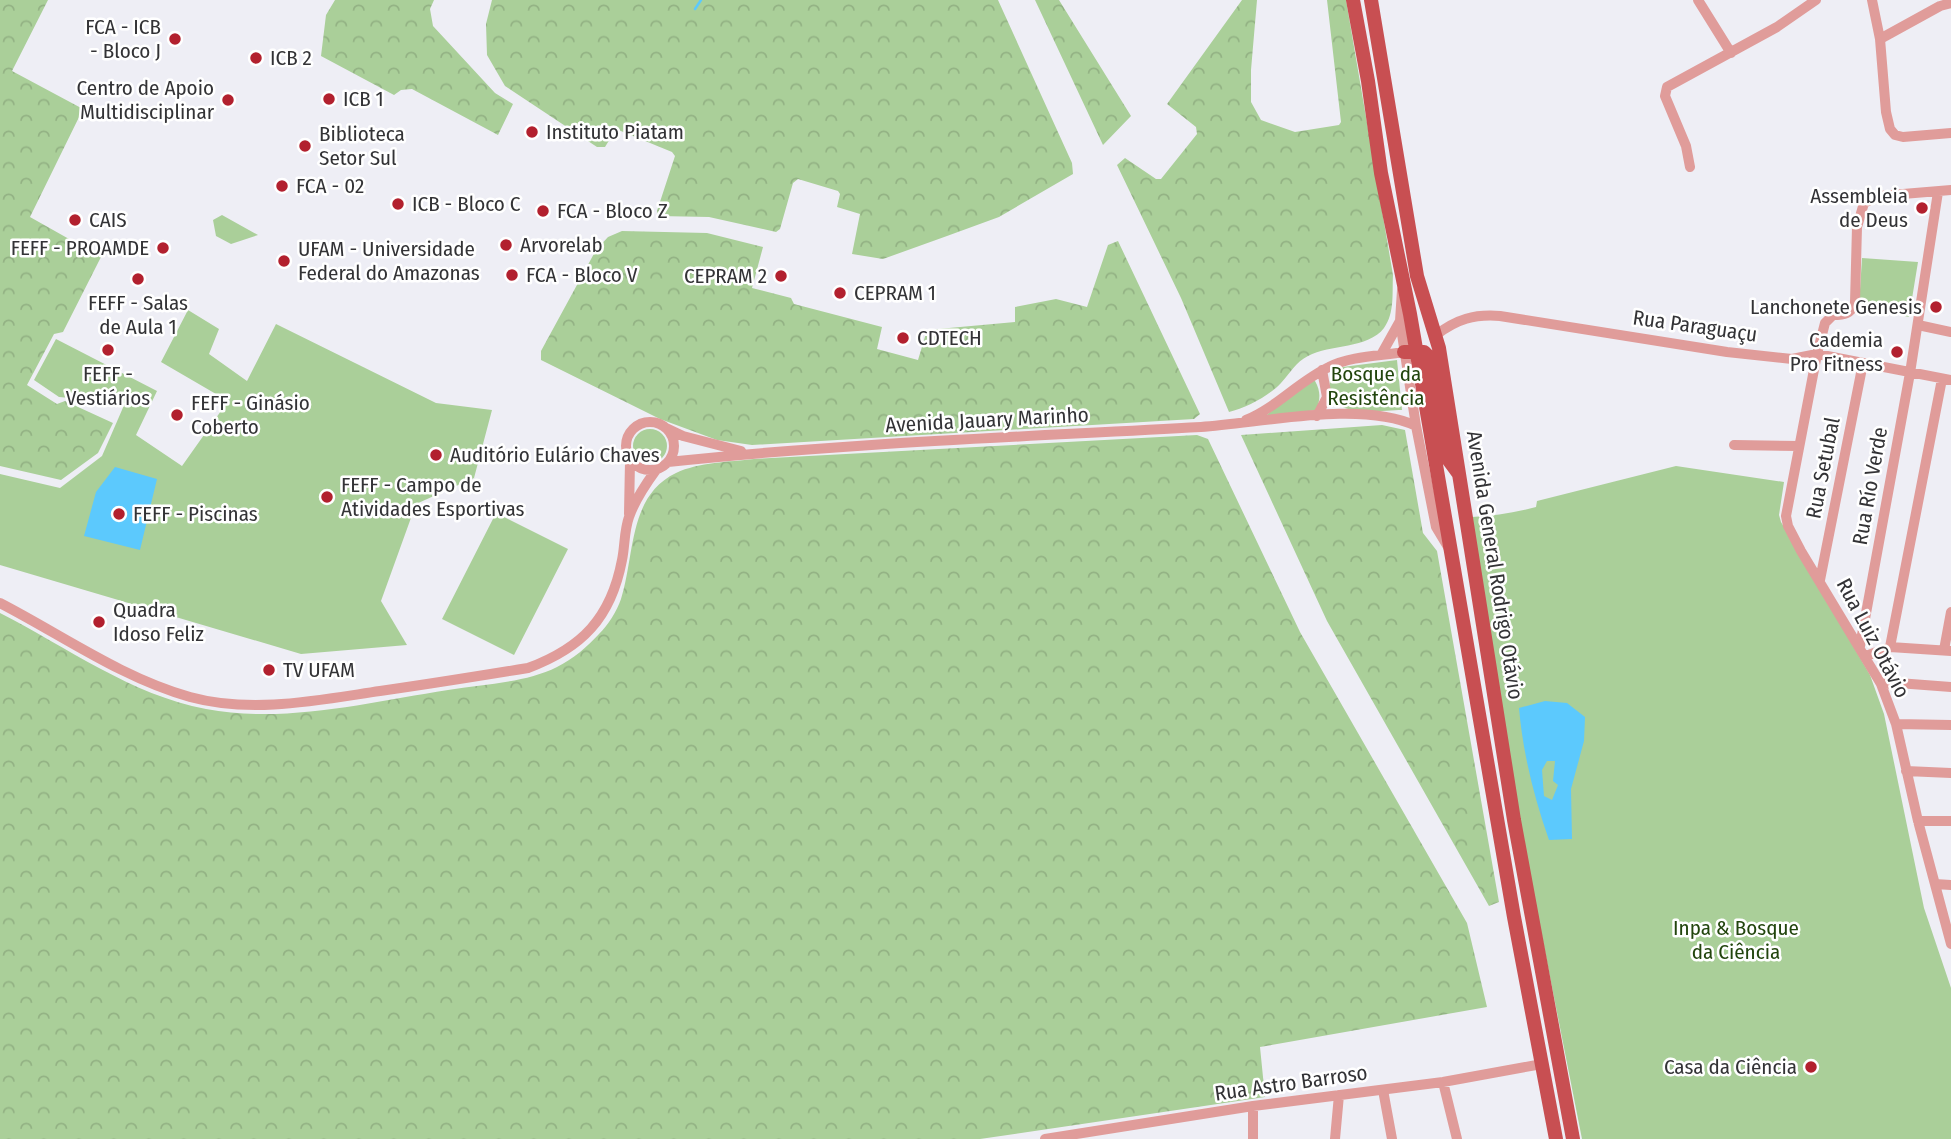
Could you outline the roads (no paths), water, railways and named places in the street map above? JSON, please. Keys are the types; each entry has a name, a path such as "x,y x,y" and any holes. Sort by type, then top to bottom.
{"main road":[{"name":"Avenida General Rodrigo Otávio","path":"1353,0 1381,173 1403,277 1410,352 1452,553 1472,680 1556,1139"},
{"name":"Avenida General Rodrigo Otávio","path":"1371,0 1416,276 1436,335 1514,820 1573,1139"},
{"path":"1410,352 1424,352 1429,357 1445,451 1460,475"}],"street":[{"path":"1698,0 1731,53"},
{"path":"1690,167 1686,146 1665,96 1666,89 1777,27 1816,0"},
{"path":"1872,0 1880,39 1886,111 1892,132 1903,137 1951,133"},
{"path":"1880,39 1940,6 1951,3"},
{"path":"1938,192 1951,190"},
{"name":"Rua Río Verde","path":"1863,651 1938,192"},
{"name":"Rua Luiz Otávio","path":"1938,192 1879,196 1864,203 1857,227 1855,303 1852,311 1847,314 1833,315 1827,319 1817,354 1786,516 1795,539 1881,684 1896,724 1918,821 1951,944"},
{"name":"Avenida General Rodrigo Otávio","path":"1403,277 1400,321 1410,352 1416,426 1436,527 1452,553"},
{"name":"Rua Paraguaçu","path":"1436,335 1459,320 1485,315 1727,352 1792,359 1817,354 1946,380"},
{"path":"1381,355 1400,321"},
{"path":"1918,325 1951,332"},
{"name":"Avenida Jauary Marinho","path":"1226,425 1258,415 1322,370 1343,362 1410,352"},
{"name":"Rua Setubal","path":"1820,580 1863,363"},
{"path":"1322,370 1327,397 1339,416"},
{"path":"1890,647 1946,380"},
{"path":"1317,416 1327,397"},
{"name":"Avenida Jauary Marinho","path":"668,462 751,453 1226,425 1317,416 1390,416 1416,426"},
{"path":"0,603 103,659 191,697 244,704 322,700 528,668 553,659 575,644 593,627 613,597 629,517 656,470 672,456 674,441 666,428 652,423 644,423 631,431 628,438 626,449 631,461 629,517"},
{"name":"Avenida Jauary Marinho","path":"666,428 703,442 751,453"},
{"path":"1734,445 1798,446"},
{"path":"631,461 642,469 656,470"},
{"path":"1863,651 1890,647 1947,651 1951,612"},
{"path":"1881,684 1951,687"},
{"path":"1896,724 1951,725"},
{"path":"1906,771 1951,773"},
{"path":"1918,821 1951,821"},
{"path":"1935,884 1951,885"},
{"name":"Rua Astro Barroso","path":"1045,1139 1104,1135 1252,1106 1443,1082 1542,1064"},
{"path":"1443,1082 1457,1139"},
{"path":"1383,1090 1392,1139"},
{"path":"1335,1139 1339,1095"},
{"path":"1252,1106 1253,1139"}],"water":[{"name":"FEFF - Piscinas","path":"115,467 157,479 140,550 84,536 96,492"},
{"path":"1545,701 1567,703 1585,717 1584,741 1571,789 1572,839 1549,840 1530,775 1519,708","holes":["1547,761 1555,761 1553,781 1558,785 1552,800 1544,796 1542,770"]}],"waterway":[{"path":"695,9 701,0"}],"place":[{"name":"FCA - ICB - Bloco J","path":"175,39"},
{"name":"ICB 2","path":"256,58"},
{"name":"ICB 1","path":"329,99"},
{"name":"Centro de Apoio Multidisciplinar","path":"228,100"},
{"name":"Instituto Piatam","path":"532,132"},
{"name":"Biblioteca Setor Sul","path":"305,146"},
{"name":"FCA - 02","path":"282,186"},
{"name":"ICB - Bloco C","path":"398,204"},
{"name":"Assembleia de Deus","path":"1922,208"},
{"name":"FCA - Bloco Z","path":"543,211"},
{"name":"CAIS","path":"75,220"},
{"name":"Arvorelab","path":"506,245"},
{"name":"FEFF - PROAMDE","path":"163,248"},
{"name":"UFAM - Universidade Federal do Amazonas","path":"284,261"},
{"name":"FCA - Bloco V","path":"512,275"},
{"name":"CEPRAM 2","path":"781,276"},
{"name":"FEFF - Salas de Aula 1","path":"138,279"},
{"name":"CEPRAM 1","path":"840,293"},
{"name":"Lanchonete Genesis","path":"1936,307"},
{"name":"CDTECH","path":"903,338"},
{"name":"FEFF - Vestiários","path":"108,350"},
{"name":"Cademia Pro Fitness","path":"1897,352"},
{"name":"FEFF - Ginásio Coberto","path":"177,415"},
{"name":"Auditório Eulário Chaves","path":"436,455"},
{"name":"FEFF - Campo de Atividades Esportivas","path":"327,497"},
{"name":"FEFF - Piscinas","path":"119,514"},
{"name":"Quadra Idoso Feliz","path":"99,622"},
{"name":"TV UFAM","path":"269,670"},
{"name":"Casa da Ciência","path":"1811,1067"}],"park label":[{"name":"Bosque da Resistência","path":"1376,386"},
{"name":"Inpa & Bosque da Ciência","path":"1736,940"}]}
